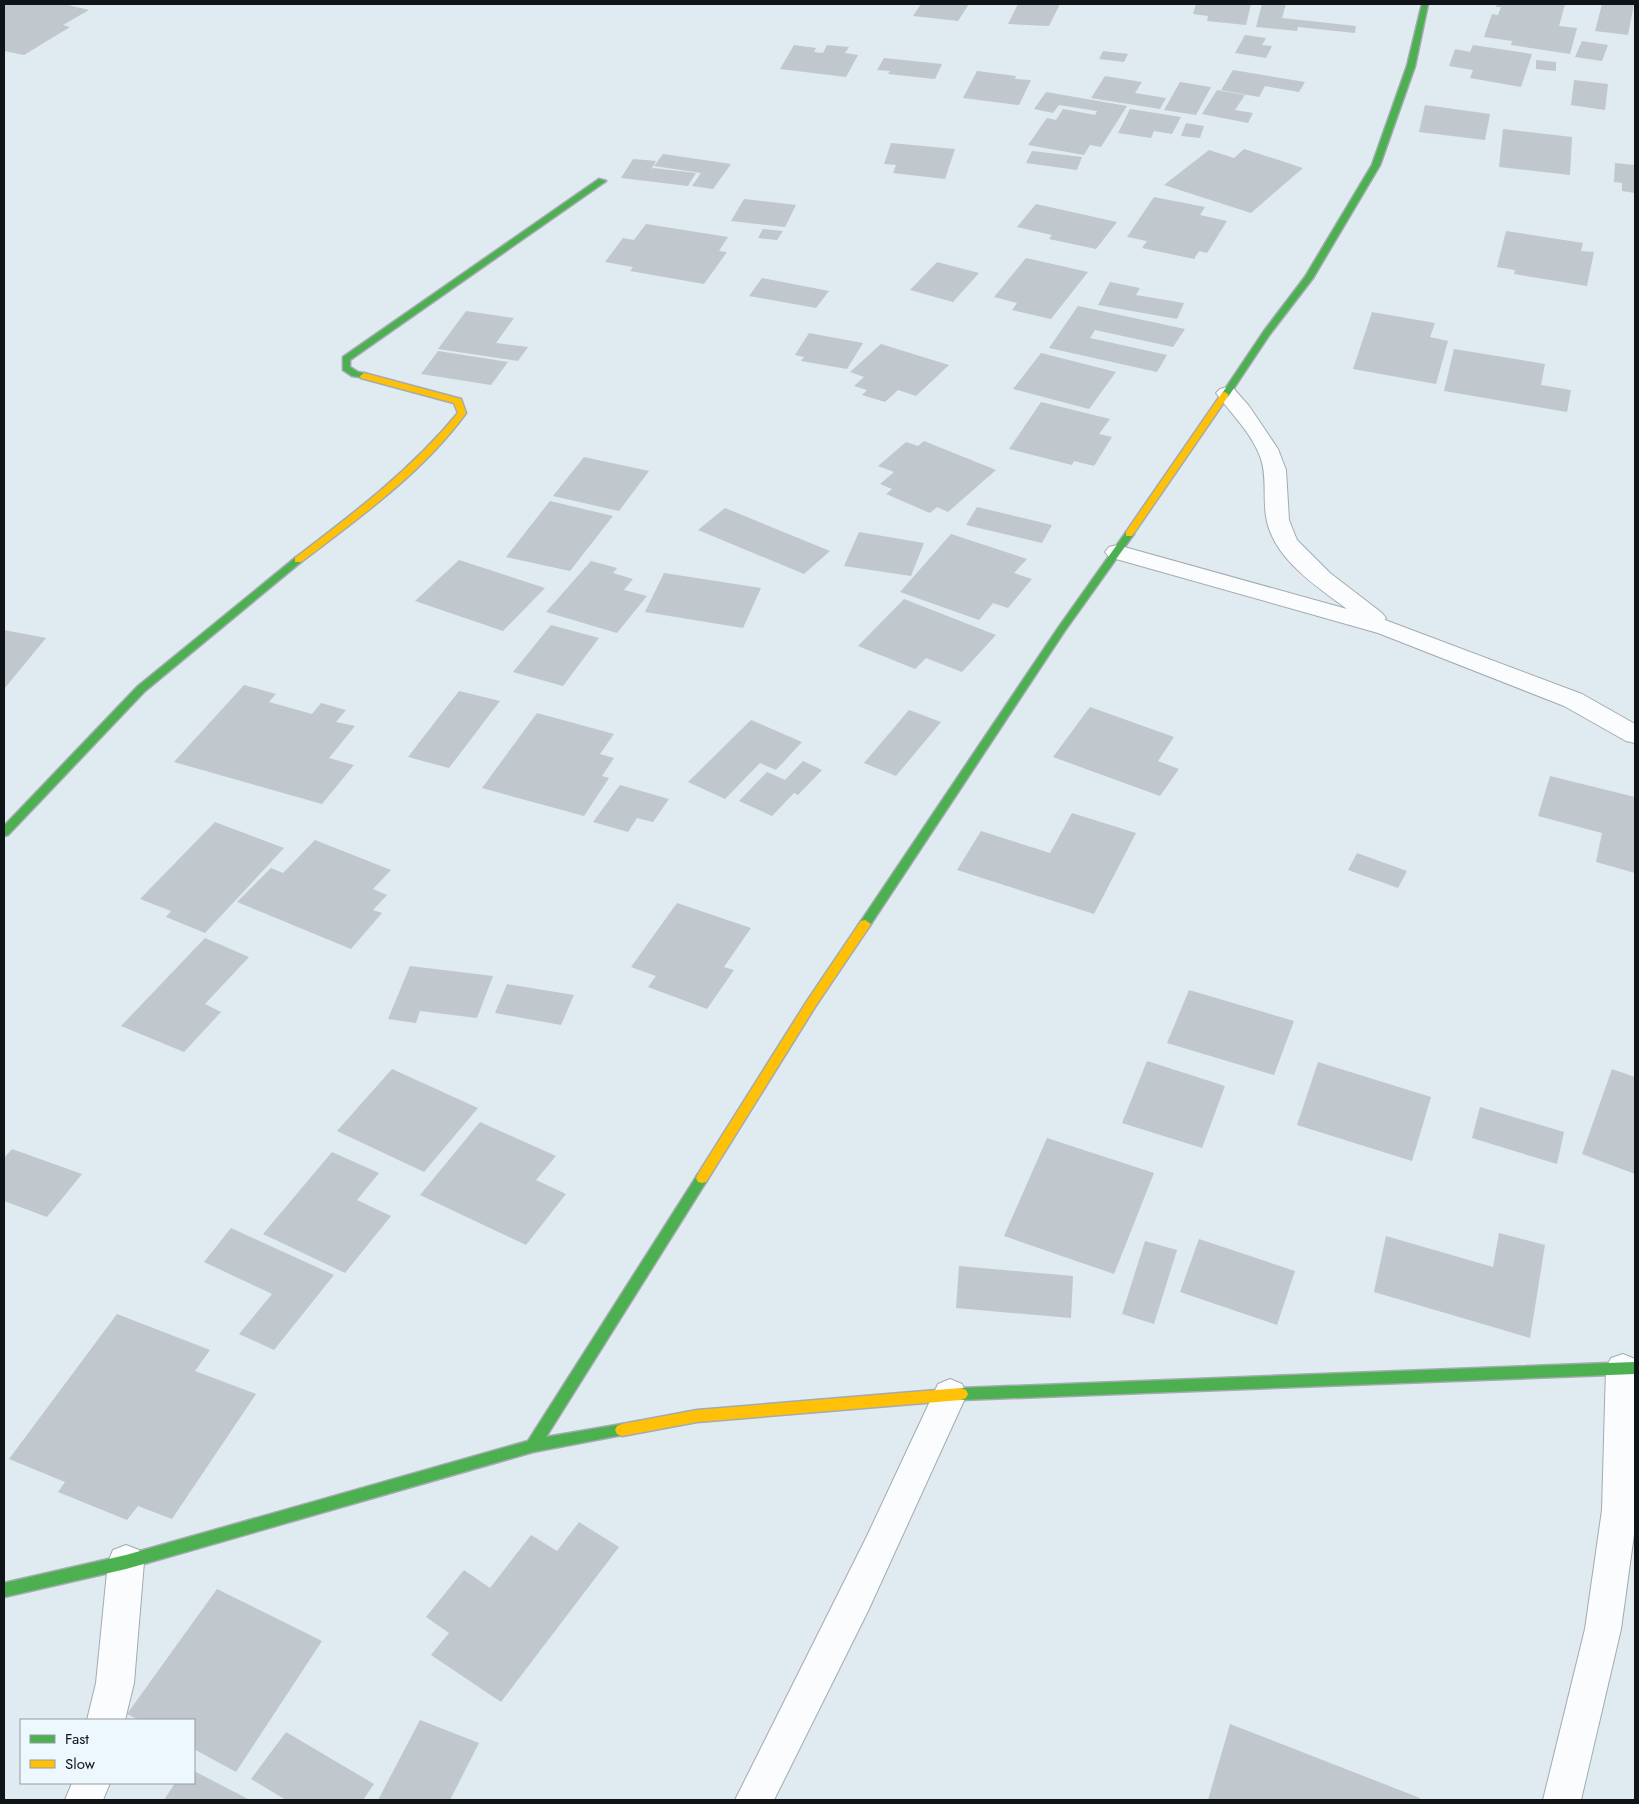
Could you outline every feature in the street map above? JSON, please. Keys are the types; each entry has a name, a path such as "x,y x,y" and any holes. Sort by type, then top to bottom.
{"street":[{"path":"533,1446 811,1004 1061,630 1117,552 1267,333 1308,278 1376,165 1410,66 1425,4"},
{"path":"4,832 141,689 269,582 383,495 452,426 462,413 458,401 355,374 346,368 346,359 602,181"},
{"path":"1227,393 1254,427 1276,471 1274,490 1280,532 1294,552 1328,584 1387,628"},
{"path":"1117,552 1387,628 1574,700 1635,735"},
{"path":"4,1590 126,1562 533,1446 697,1416 950,1394 1151,1388 1629,1368 1618,1520 1603,1629 1562,1800"},
{"path":"754,1800 862,1587 911,1485 950,1394"},
{"path":"106,1719 114,1683 126,1562"},
{"path":"84,1800 91,1784"}],"building":[{"path":"4,4 64,4 89,10 63,25 70,27 24,55 4,51"},
{"path":"921,4 969,4 958,21 913,16"},
{"path":"1018,4 1060,4 1049,26 1008,24"},
{"path":"1196,4 1251,4 1246,25 1207,21 1208,16 1193,14"},
{"path":"1262,4 1286,4 1282,18 1356,26 1355,33 1298,27 1297,31 1256,27"},
{"path":"1497,4 1565,4 1559,26 1577,28 1570,54 1511,45 1512,41 1484,37 1492,14 1498,15 1501,7 1496,7"},
{"path":"1602,4 1634,4 1628,35 1595,31"},
{"path":"1245,35 1266,38 1262,45 1272,46 1266,58 1235,53"},
{"path":"1582,41 1608,45 1602,61 1575,57"},
{"path":"794,45 816,48 814,52 823,53 827,45 849,47 845,53 858,55 846,77 780,69"},
{"path":"1473,45 1532,54 1521,87 1470,78 1473,70 1449,66 1455,49 1470,52"},
{"path":"1103,51 1128,54 1124,62 1099,59"},
{"path":"884,58 942,64 935,79 888,74 890,71 877,70"},
{"path":"1536,60 1556,62 1556,71 1536,69"},
{"path":"1233,70 1305,82 1299,92 1265,86 1259,97 1221,90"},
{"path":"977,71 1016,76 1015,79 1031,80 1019,105 963,98"},
{"path":"1105,76 1142,82 1135,93 1166,98 1160,109 1091,98"},
{"path":"1574,80 1608,84 1605,110 1571,105"},
{"path":"1180,82 1211,87 1196,115 1164,110"},
{"path":"1217,90 1245,95 1235,110 1253,113 1248,123 1202,114"},
{"path":"1046,92 1127,106 1101,147 1090,145 1084,155 1028,145 1047,118 1056,120 1063,109 1095,115 1097,111 1059,105 1053,113 1034,109"},
{"path":"1425,105 1490,114 1485,140 1419,132"},
{"path":"1130,109 1181,117 1172,134 1154,131 1151,138 1118,133"},
{"path":"1186,123 1204,126 1200,138 1181,136"},
{"path":"1503,129 1572,137 1570,175 1499,167"},
{"path":"891,143 955,149 945,179 893,173 896,165 884,164"},
{"path":"1244,149 1303,168 1251,213 1164,185 1209,150 1234,158"},
{"path":"1032,151 1082,157 1077,170 1026,163"},
{"path":"663,154 731,164 713,189 692,186 701,173 654,166"},
{"path":"633,159 656,161 651,170 653,168 696,173 688,186 621,178"},
{"path":"1615,163 1635,165 1635,193 1622,191 1622,183 1614,182"},
{"path":"1154,197 1205,207 1200,215 1227,221 1207,253 1199,251 1194,259 1142,248 1147,241 1127,237"},
{"path":"744,199 796,205 785,227 731,221"},
{"path":"1036,204 1117,222 1096,249 1049,239 1052,235 1017,227"},
{"path":"646,224 728,237 719,251 727,252 704,284 630,271 633,267 605,262 623,238 634,240"},
{"path":"763,229 783,231 777,240 758,238"},
{"path":"1506,231 1583,243 1581,251 1594,252 1587,286 1514,274 1515,270 1497,267"},
{"path":"1026,258 1088,272 1051,319 1012,310 1017,303 994,297"},
{"path":"937,262 979,273 953,302 910,290"},
{"path":"762,278 829,291 816,308 749,296"},
{"path":"1110,282 1140,288 1136,295 1184,303 1177,319 1098,305"},
{"path":"1078,306 1185,329 1173,347 1095,330 1090,338 1167,355 1157,372 1049,348"},
{"path":"466,311 514,318 496,343 528,347 518,361 438,349"},
{"path":"1372,312 1435,323 1430,337 1448,341 1436,384 1353,369"},
{"path":"809,333 863,343 847,369 801,361 804,357 795,355"},
{"path":"881,344 949,365 916,396 898,390 885,402 862,395 867,390 854,386 864,377 850,372"},
{"path":"1454,349 1545,364 1541,385 1571,390 1567,412 1444,391"},
{"path":"438,351 508,362 491,385 421,374"},
{"path":"1041,353 1116,372 1089,409 1013,389"},
{"path":"1041,402 1110,419 1099,434 1112,437 1094,466 1074,461 1072,465 1009,449"},
{"path":"924,441 996,470 948,512 937,507 930,513 886,494 892,489 880,484 894,472 878,466 906,442 918,446"},
{"path":"584,457 649,471 619,511 553,496"},
{"path":"550,501 613,516 570,571 506,557"},
{"path":"977,507 1052,525 1042,543 966,525"},
{"path":"725,508 830,551 804,574 698,530"},
{"path":"859,532 924,543 911,576 844,566"},
{"path":"951,534 1027,559 1014,573 1032,579 1008,608 993,603 979,620 900,592"},
{"path":"459,560 545,588 503,631 415,601"},
{"path":"591,561 617,568 613,573 633,579 624,590 647,596 617,633 546,612"},
{"path":"664,573 761,588 743,628 645,612"},
{"path":"904,599 996,635 962,672 926,658 915,669 858,646"},
{"path":"551,625 599,638 563,686 513,672"},
{"path":"4,630 46,638 4,689"},
{"path":"244,685 276,694 269,702 312,714 321,703 346,710 336,722 355,726 329,758 354,765 322,804 174,762"},
{"path":"459,691 500,701 449,768 408,757"},
{"path":"1090,707 1174,737 1158,761 1179,769 1160,796 1053,757"},
{"path":"909,710 941,722 896,776 864,763"},
{"path":"537,713 614,734 600,754 614,758 602,776 609,778 584,816 482,788"},
{"path":"751,720 802,742 776,770 760,763 725,799 688,782"},
{"path":"803,761 822,770 798,795 794,793 772,816 739,801 767,772 785,780"},
{"path":"1550,776 1635,797 1635,873 1596,862 1602,833 1538,816"},
{"path":"620,785 669,799 653,822 637,818 628,832 593,822"},
{"path":"1072,813 1136,833 1094,914 957,870 981,831 1050,853"},
{"path":"215,822 284,848 205,933 166,917 171,911 140,899"},
{"path":"315,840 391,870 373,889 387,895 373,910 382,913 351,949 237,902 271,868 283,873"},
{"path":"1357,853 1407,871 1398,888 1348,870"},
{"path":"677,903 751,928 724,967 734,970 707,1009 648,987 656,976 631,967"},
{"path":"205,938 249,957 205,1004 221,1012 184,1052 121,1026"},
{"path":"410,966 493,976 477,1018 420,1011 416,1023 388,1019"},
{"path":"507,984 574,995 561,1025 495,1013"},
{"path":"1189,990 1294,1021 1274,1075 1167,1043"},
{"path":"1147,1061 1225,1086 1202,1148 1122,1123"},
{"path":"1318,1062 1431,1097 1412,1161 1297,1125"},
{"path":"392,1069 478,1108 424,1172 337,1131"},
{"path":"1612,1069 1635,1077 1635,1174 1582,1154"},
{"path":"1480,1107 1564,1132 1557,1164 1472,1138"},
{"path":"480,1122 556,1156 536,1180 566,1194 526,1245 420,1195"},
{"path":"1047,1138 1154,1173 1114,1274 1004,1236"},
{"path":"12,1149 82,1174 47,1217 4,1201 4,1158"},
{"path":"332,1152 379,1173 357,1200 391,1216 345,1273 263,1234"},
{"path":"231,1228 334,1275 274,1350 239,1334 272,1294 204,1262"},
{"path":"1499,1233 1545,1245 1530,1338 1374,1292 1386,1236 1493,1267"},
{"path":"1199,1239 1295,1271 1277,1325 1180,1292"},
{"path":"1145,1241 1177,1250 1154,1324 1122,1314"},
{"path":"959,1266 1073,1276 1071,1318 956,1308"},
{"path":"117,1314 210,1350 195,1371 256,1394 172,1519 138,1506 127,1520 58,1492 65,1482 9,1459"},
{"path":"579,1522 619,1547 501,1702 431,1655 449,1633 426,1617 464,1570 490,1588 531,1535 557,1551"},
{"path":"217,1589 322,1641 236,1772 195,1750 195,1719 137,1719 127,1714"},
{"path":"420,1720 479,1743 450,1800 378,1800"},
{"path":"1230,1724 1420,1798 1420,1800 1208,1800"},
{"path":"286,1732 374,1784 363,1800 286,1800 251,1779"},
{"path":"195,1772 250,1800 164,1800 174,1784 195,1784"}],"traffic: fast":[{"path":"1225,395 1267,333 1309,278 1376,165 1411,66 1425,4"},
{"path":"364,376 355,374 346,368 346,359 602,181"},
{"path":"865,924 1061,630 1129,534"},
{"path":"4,832 141,689 298,560"},
{"path":"533,1446 702,1178"},
{"path":"961,1394 1635,1368"},
{"path":"4,1590 126,1562 533,1446 622,1430"}],"traffic: slow":[{"path":"298,560 364,510 406,474 426,455 462,413 458,401 364,376"},
{"path":"1129,534 1225,395"},
{"path":"702,1178 811,1004 865,924"},
{"path":"622,1430 697,1416 961,1394"}]}
